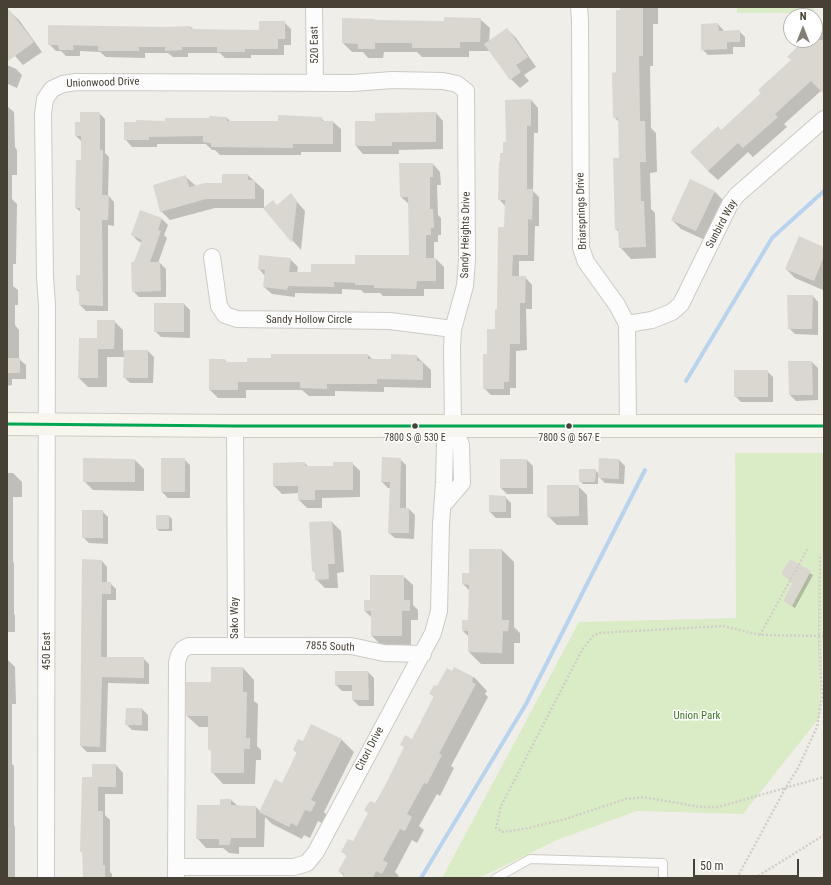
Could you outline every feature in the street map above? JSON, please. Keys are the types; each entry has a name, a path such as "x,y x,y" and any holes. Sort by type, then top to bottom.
{"main road":[{"path":"7,424 235,426 824,426"}],"street":[{"name":"520 East","path":"314,7 315,83"},
{"name":"Briarsprings Drive","path":"579,7 581,248 586,262 617,305 627,324 628,426"},
{"name":"Unionwood Drive","path":"47,424 44,114 45,100 52,89 63,84 76,82 353,83 392,80 443,80 457,84 466,91"},
{"name":"Sandy Heights Drive","path":"453,425 453,329 465,286 467,259 466,91"},
{"name":"Sunbird Way","path":"627,324 652,320 672,312 681,304 730,204 824,119"},
{"name":"Sandy Hollow Circle","path":"212,257 219,306 225,315 237,319 390,320 453,329"},
{"name":"450 East","path":"46,878 47,424"},
{"name":"Citori Drive","path":"176,873 294,867 307,863 316,852 433,633 439,611 445,444 453,425"},
{"name":"Sako Way","path":"176,873 177,670 179,655 183,649 189,646 236,646 235,426"},
{"name":"7855 South","path":"236,646 351,646 384,653 423,654"}],"lane":[{"path":"496,878 530,858 663,863 663,878"}],"path":[{"path":"760,635 808,548"},
{"path":"737,878 798,768 817,728 822,697 819,636 820,554"},
{"path":"824,636 760,635 723,626 599,633 592,636 582,650 501,806 496,828 503,832 524,830 565,819 626,799 643,797 700,807 718,807 824,777"},
{"path":"755,878 824,835"}],"green space":[{"path":"737,7 814,7 783,8 783,13 737,13"},
{"name":"Union Park","path":"735,453 824,453 824,610 820,717 743,814 637,811 557,840 479,878 442,878 579,622 736,618"}],"building":[{"path":"7,7 34,42 7,62"},
{"path":"620,7 643,7 643,56 639,56 640,121 645,121 646,162 640,162 641,201 644,201 646,247 619,248 618,229 615,229 613,158 619,158 618,118 613,118 612,73 616,72 616,10 620,10"},
{"path":"444,17 481,18 480,42 460,42 460,48 412,48 412,43 375,43 375,49 358,49 358,44 342,43 342,18 444,21"},
{"path":"259,21 285,21 285,39 278,39 278,49 245,49 245,52 217,52 217,47 182,47 182,50 165,51 165,47 139,47 139,51 98,51 98,46 73,45 74,50 59,50 58,45 48,45 48,25 191,26 191,29 259,30"},
{"path":"718,23 719,31 740,30 740,42 727,42 727,49 701,50 701,24"},
{"path":"507,28 528,57 516,65 521,72 510,80 484,44"},
{"path":"824,40 824,94 811,81 775,114 778,117 743,148 738,143 708,171 690,152 718,126 721,130 761,93 758,90 791,60 787,57 796,48 823,48"},
{"path":"531,99 531,126 527,126 527,189 533,189 532,220 528,219 528,255 513,255 512,276 526,276 525,303 520,303 520,344 510,344 509,382 504,382 504,389 483,389 483,354 487,354 487,329 495,329 495,309 497,309 498,227 504,227 505,200 498,200 500,153 503,153 503,142 506,142 505,100"},
{"path":"80,112 100,112 100,150 103,150 102,195 109,195 108,220 102,220 103,306 79,305 79,290 76,290 76,275 80,275 80,208 75,208 76,160 81,160 81,136 75,136 75,122 80,122"},
{"path":"436,112 436,142 392,142 392,146 355,146 355,121 375,121 375,113"},
{"path":"278,115 322,117 322,121 333,121 333,144 293,144 293,148 211,147 211,143 203,142 203,136 149,137 149,140 124,140 124,122 136,122 136,120 165,121 165,118 209,118 209,116 227,117 227,121 278,121"},
{"path":"399,163 433,163 433,177 430,177 430,209 433,209 434,228 431,228 431,235 426,235 426,258 436,258 436,281 417,281 416,289 374,288 374,285 355,285 355,283 334,282 334,287 288,286 287,290 263,287 265,270 258,269 259,255 291,258 289,272 311,272 311,264 355,264 355,255 409,255 408,197 400,197"},
{"path":"222,174 248,174 248,180 255,180 255,199 206,199 160,212 153,185 186,175 189,187 205,183 222,183"},
{"path":"690,179 715,191 696,231 671,220"},
{"path":"291,193 297,201 292,243 263,208 273,200 277,205"},
{"path":"140,210 162,218 158,230 161,231 150,262 160,262 161,291 132,292 131,262 134,262 142,240 131,235"},
{"path":"799,236 824,247 824,256 814,281 785,269"},
{"path":"787,295 813,295 812,329 788,329"},
{"path":"154,303 184,303 184,332 154,332"},
{"path":"97,320 115,320 114,349 98,349 98,378 78,378 79,338 97,338"},
{"path":"124,350 148,350 148,378 123,378"},
{"path":"271,354 368,354 368,359 391,359 391,354 417,355 417,361 423,361 423,380 377,379 377,384 327,384 327,389 300,388 300,382 238,382 238,390 209,390 209,359 225,359 225,362 247,362 247,358 271,358"},
{"path":"7,358 20,358 20,373 7,373"},
{"path":"788,361 812,361 813,395 789,395"},
{"path":"734,370 768,370 768,397 734,397"},
{"path":"382,457 401,458 400,508 409,508 409,533 388,533 390,482 381,482"},
{"path":"83,458 135,459 135,482 83,482"},
{"path":"161,458 185,458 185,492 161,492"},
{"path":"599,458 619,459 619,479 598,478"},
{"path":"500,459 527,459 527,488 500,488"},
{"path":"305,462 305,466 333,466 333,462 353,462 353,490 315,490 315,500 298,500 298,486 273,486 273,463"},
{"path":"579,469 596,469 595,482 579,482"},
{"path":"547,485 579,485 579,516 547,517"},
{"path":"489,495 506,496 506,512 489,512"},
{"path":"82,510 103,510 103,538 82,538"},
{"path":"156,515 169,515 169,529 156,529"},
{"path":"332,521 335,564 328,564 329,579 315,580 315,571 312,571 309,522"},
{"path":"469,549 502,549 502,620 509,620 508,631 503,631 502,653 468,652 468,631 462,631 462,620 468,620 469,585 462,584 462,573 469,573"},
{"path":"82,559 102,560 102,582 111,582 111,594 102,594 101,657 144,657 144,678 102,677 100,747 80,746"},
{"path":"790,559 811,571 792,606 783,601 793,582 781,574"},
{"path":"370,575 404,575 404,600 410,600 410,611 402,611 402,636 371,636 371,611 364,611 364,600 370,600"},
{"path":"211,667 243,667 243,692 247,692 246,738 250,738 250,749 244,749 244,773 211,773 211,750 208,750 208,716 186,716 186,682 211,682"},
{"path":"454,667 473,677 472,682 476,684 439,754 442,755 427,784 424,783 407,814 412,817 405,831 400,829 383,860 388,863 382,874 376,871 373,878 342,878 344,874 338,871 347,855 341,852 348,839 353,841 368,813 364,810 370,801 375,803 385,786 404,747 400,745 405,735 412,739 434,696 429,694 434,685 437,686 447,668 452,671"},
{"path":"335,671 368,671 369,700 352,700 352,685 335,685"},
{"path":"126,708 142,708 142,725 125,725"},
{"path":"311,724 342,739 311,800 316,802 311,812 305,810 297,826 291,823 289,827 259,812 275,779 282,783 297,752 293,750 298,739 303,741"},
{"path":"92,764 116,764 116,787 98,787 98,811 103,811 103,865 105,865 105,878 83,878 82,852 80,852 82,777 92,777"},
{"path":"220,799 231,799 231,805 256,806 256,838 231,838 230,845 219,845 219,839 196,839 197,805 220,805"}],"waterway":[{"path":"686,381 772,238 824,191"},
{"path":"421,878 526,704 645,470"}],"transit line":[{"path":"7,424 235,426 824,426"}],"place":[{"name":"7800 S @ 530 E","path":"415,426"},
{"name":"7800 S @ 567 E","path":"569,426"}]}
